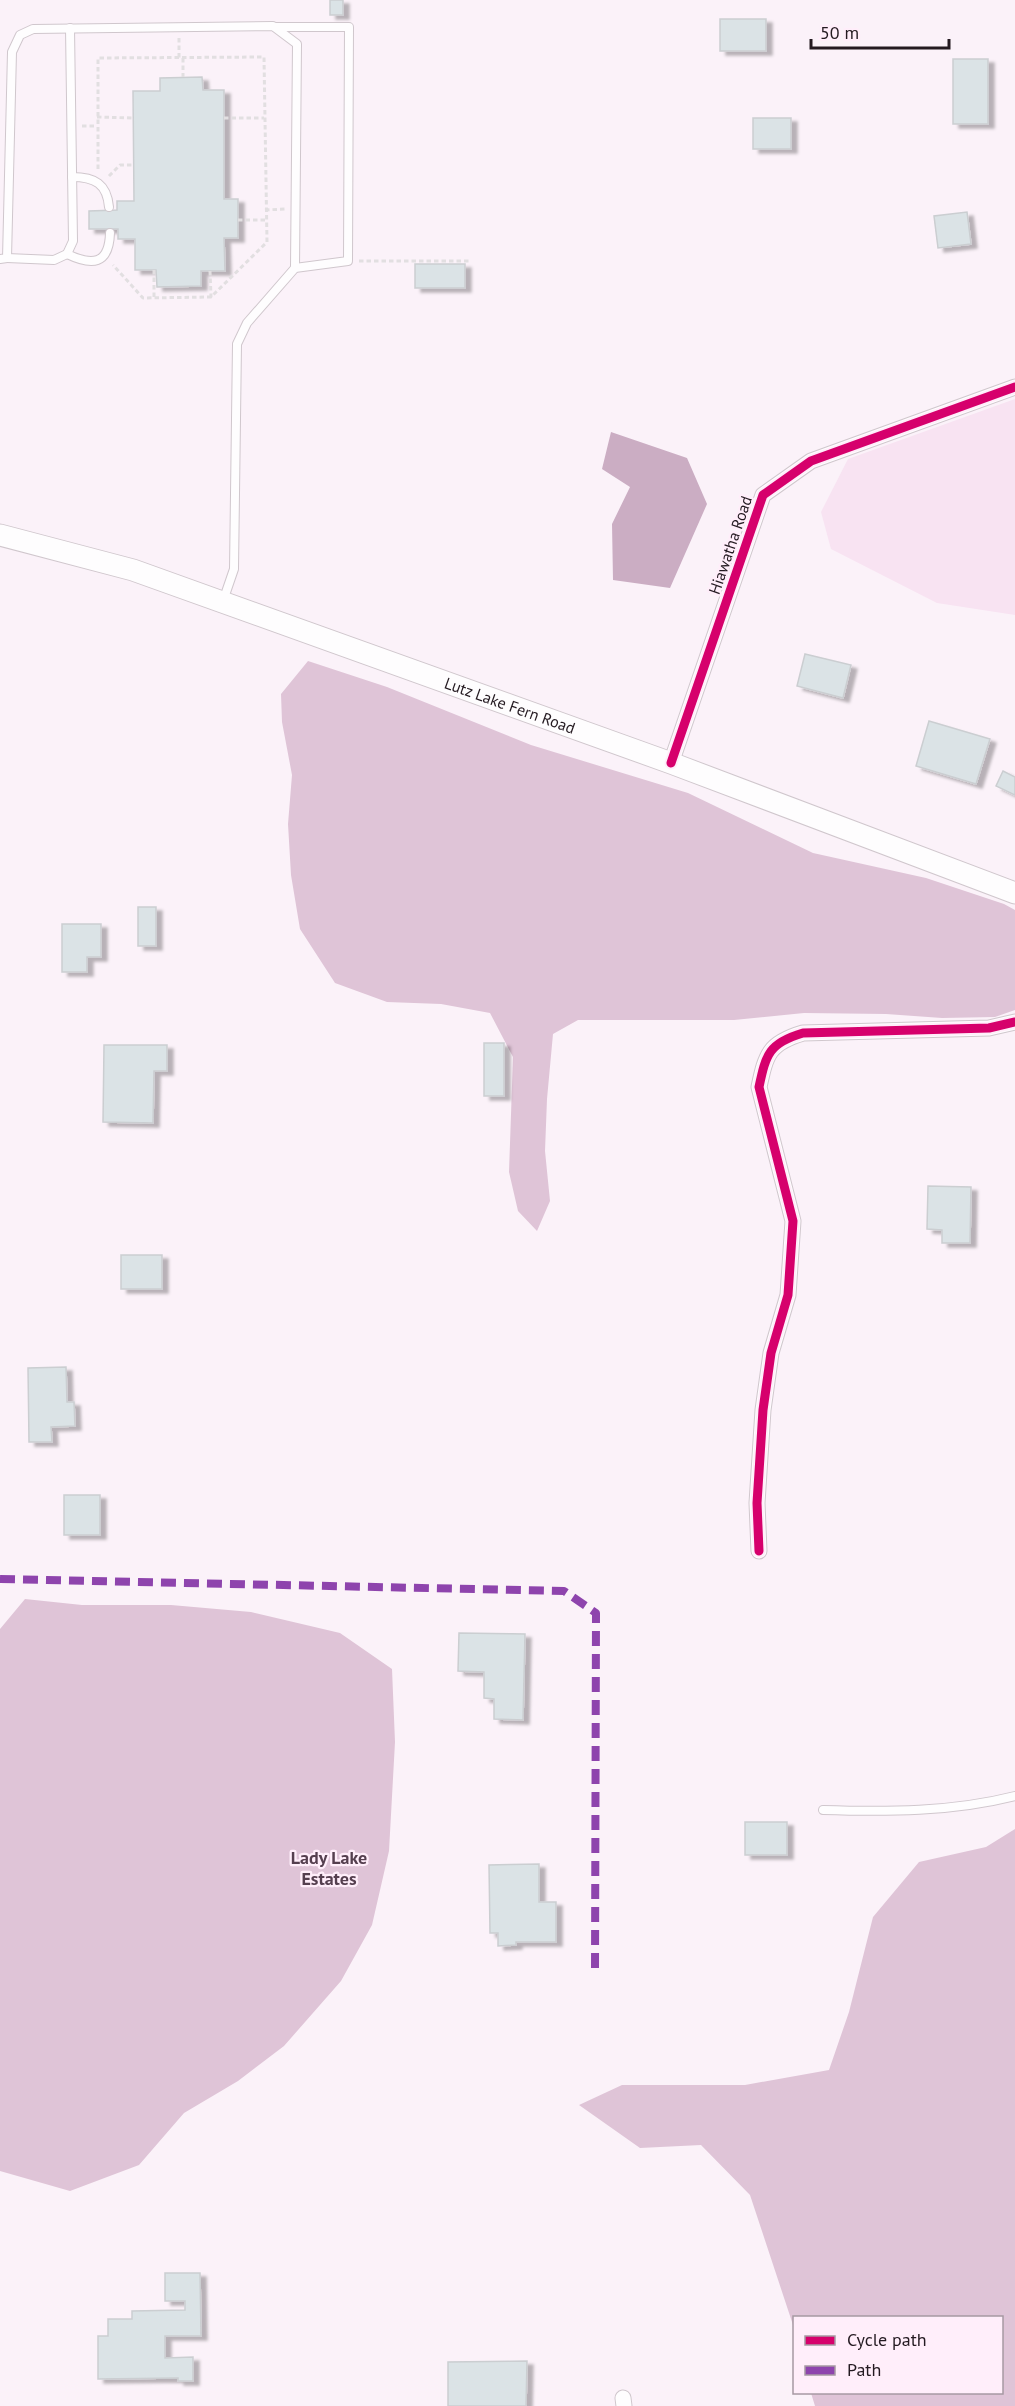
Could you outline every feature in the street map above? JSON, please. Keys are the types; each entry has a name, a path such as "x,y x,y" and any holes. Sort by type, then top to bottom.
{"main road":[{"name":"Lutz Lake Fern Road","path":"0,535 133,570 671,764 1015,893"}],"street":[{"name":"Hiawatha Road","path":"671,764 763,495 811,461 1015,387"},
{"path":"759,1551 757,1503 764,1410 771,1353 788,1295 793,1221 759,1087 771,1049 784,1039 803,1033 989,1028 1015,1022"}],"lane":[{"path":"222,602 234,569 237,344 247,323 295,268 297,44 273,27"},
{"path":"70,28 73,241 67,254 54,260 4,258 12,52 20,35 33,29 70,28 349,27 348,261 295,268"},
{"path":"72,177 91,178 102,184 108,195 109,207"},
{"path":"67,254 81,261 95,261 104,257 110,247 110,233"},
{"path":"823,1810 889,1812 985,1804 1015,1796"}],"path":[{"path":"178,27 183,77"},
{"path":"112,263 143,298 211,297 267,242 264,57 98,58 97,169 114,181"},
{"path":"97,117 133,118"},
{"path":"224,118 265,118"},
{"path":"109,176 120,165 133,165"},
{"path":"265,210 296,209"},
{"path":"238,220 266,220"},
{"path":"348,261 469,261"},
{"path":"154,270 154,298"},
{"path":"210,271 211,297"}],"shaded area":[{"path":"1015,399 1015,615 937,603 831,549 821,512 848,459"},
{"path":"611,432 687,458 707,504 670,588 613,580 612,524 630,487 602,469"},
{"path":"308,661 387,687 531,745 688,793 813,853 926,878 1004,904 1015,910 1015,1010 995,1017 942,1018 886,1014 804,1013 734,1020 578,1020 553,1034 545,1151 550,1201 537,1231 518,1211 509,1172 513,1057 490,1013 441,1004 387,1002 335,983 300,929 291,875 288,824 292,775 282,722 281,694"},
{"path":"25,1599 82,1605 171,1605 251,1612 340,1633 392,1669 395,1742 389,1851 372,1925 341,1981 284,2046 238,2081 184,2113 139,2165 70,2191 0,2171 0,1629"},
{"path":"1015,1829 1015,2406 815,2406 811,2394 1003,2394 1003,2316 793,2316 793,2325 750,2195 701,2145 640,2148 579,2105 622,2085 745,2085 829,2070 849,2012 873,1917 919,1862 986,1847"}],"building":[{"path":"330,0 343,0 343,15 330,15"},
{"path":"720,19 766,19 766,51 720,51"},
{"path":"953,59 988,59 988,124 953,124"},
{"path":"202,77 203,90 224,90 224,199 238,199 238,238 224,238 225,271 201,271 201,286 157,287 156,270 135,270 135,239 118,239 118,229 89,229 89,211 117,210 117,201 134,201 133,91 160,91 160,78"},
{"path":"753,118 791,118 791,149 753,149"},
{"path":"967,212 971,244 938,248 934,216"},
{"path":"415,264 465,264 465,288 415,288"},
{"path":"805,654 851,665 843,698 797,686"},
{"path":"929,721 990,739 976,784 916,766"},
{"path":"1003,771 1015,777 1015,795 996,786"},
{"path":"138,907 156,907 156,946 138,946"},
{"path":"62,924 101,924 101,957 87,957 87,972 62,972"},
{"path":"484,1043 504,1043 504,1096 484,1096"},
{"path":"104,1045 167,1045 167,1071 154,1071 153,1123 103,1122"},
{"path":"928,1186 971,1187 970,1243 942,1243 942,1230 927,1229"},
{"path":"121,1255 162,1255 162,1289 121,1289"},
{"path":"66,1367 67,1402 74,1402 75,1426 51,1427 52,1442 29,1442 28,1368"},
{"path":"64,1495 100,1495 100,1535 64,1535"},
{"path":"459,1633 525,1634 523,1720 494,1719 494,1699 484,1698 484,1672 458,1671"},
{"path":"745,1822 787,1822 787,1855 745,1855"},
{"path":"539,1864 539,1902 556,1902 556,1942 516,1942 516,1945 498,1946 498,1933 490,1933 489,1865"},
{"path":"165,2273 200,2273 201,2336 165,2336 165,2358 193,2357 193,2381 178,2381 178,2378 98,2379 98,2336 108,2336 108,2319 132,2319 132,2311 185,2310 185,2301 165,2301"},
{"path":"527,2361 526,2406 448,2406 448,2362"}],"marked path":[{"path":"0,1579 564,1591 596,1613 595,1972"}],"cycle path":[{"path":"671,763 763,495 811,461 1015,387"},
{"path":"759,1551 757,1503 763,1410 771,1353 788,1295 793,1221 759,1087 767,1058 771,1051 783,1041 803,1033 989,1028 1015,1022"}],"district":[{"name":"Lady Lake Estates","path":"329,1868"}]}
